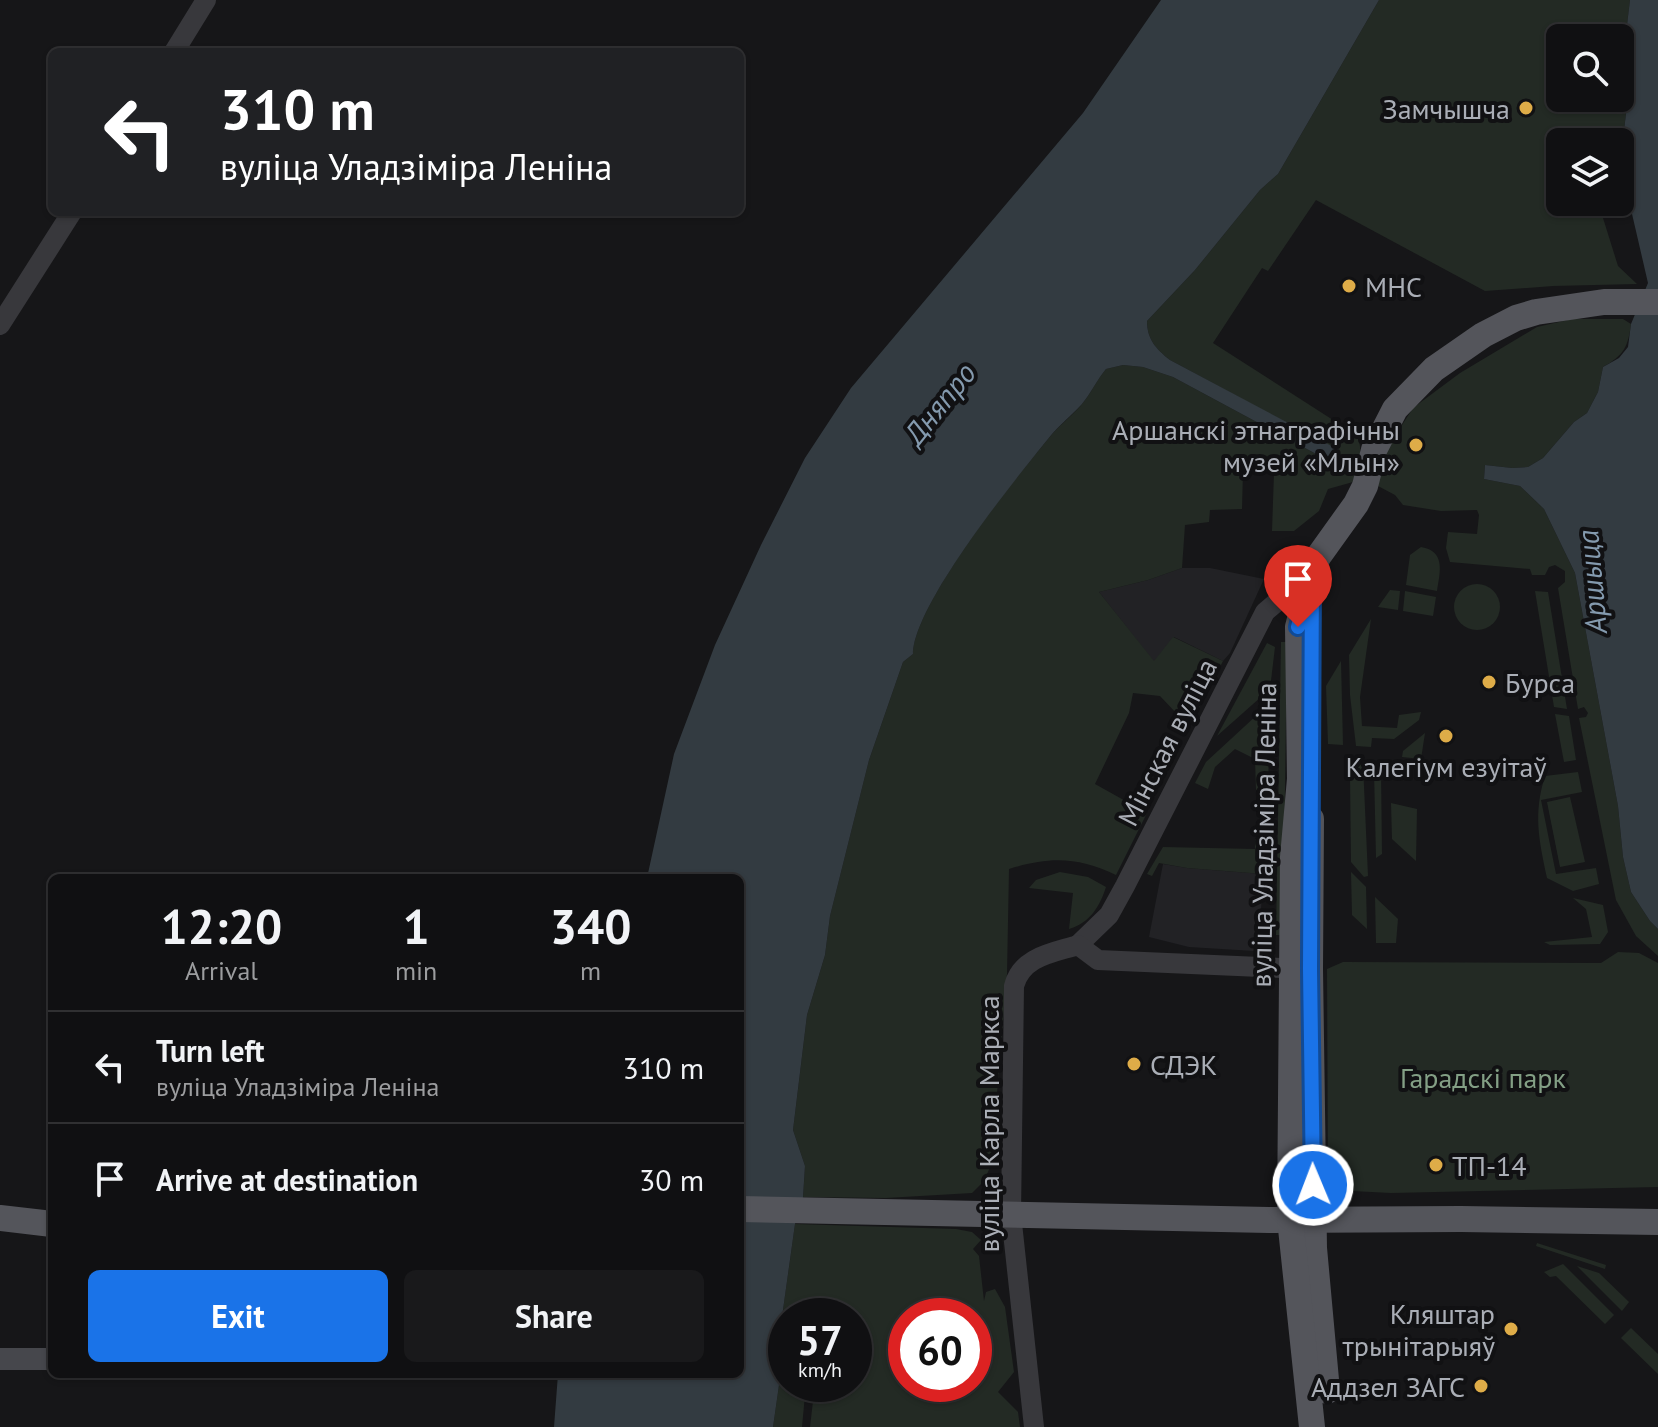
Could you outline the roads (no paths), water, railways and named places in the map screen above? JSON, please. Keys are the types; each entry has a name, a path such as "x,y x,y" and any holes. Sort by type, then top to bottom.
{"main road":[{"path":"1312,572 1318,557 1341,528 1365,486 1374,450 1395,409 1434,369 1483,335 1516,318 1536,312 1604,302 1658,302"},
{"name":"вуліца Уладзіміра Леніна","path":"1312,572 1301,968 1302,1219 1312,1427"},
{"path":"744,1209 1658,1222"},
{"path":"0,1218 48,1224"},
{"name":"вуліца Уладзіміра Леніна","path":"1302,1219 1330,1427"},
{"path":"0,1359 48,1359"}],"street":[{"path":"176,48 206,0"},
{"path":"0,325 69,216"},
{"name":"Мінская вуліца","path":"1078,945 1109,915 1265,612 1312,572"},
{"path":"1078,945 1098,960 1301,968"},
{"name":"вуліца Карла Маркса","path":"1034,1427 1011,1214 1014,986 1023,966 1036,958 1078,945"}],"water":[{"name":"Дняпро","path":"1161,0 1379,0 1278,174 1260,190 1195,270 1147,321 1153,343 1170,360 1339,450 1333,463 1173,377 1143,367 1123,365 1106,369 1082,404 1032,458 968,544 930,605 918,632 913,654 903,662 869,760 830,916 825,955 807,1015 793,1130 805,1166 803,1197 795,1224 785,1298 768,1298 768,1402 777,1402 773,1427 554,1427 558,1378 744,1378 744,874 648,874 674,754 715,645 805,458 851,388 1083,113"},
{"name":"Аршыца","path":"1630,0 1658,0 1658,929 1631,892 1575,573 1544,509 1520,486 1484,479 1485,465 1528,467 1543,458 1574,422 1587,413 1598,392 1603,367 1619,358 1628,347 1631,324 1648,283 1632,216 1634,128 1624,128 1626,112 1634,112 1634,24 1627,24"}],"place":[{"name":"Замчышча","path":"1526,108"},
{"name":"МНС","path":"1349,286"},
{"name":"Аршанскі этнаграфічны музей «Млын»","path":"1416,445"},
{"name":"Бурса","path":"1489,682"},
{"name":"Калегіум езуітаў","path":"1446,736"},
{"name":"СДЭК","path":"1134,1064"},
{"name":"ТП-14","path":"1436,1165"},
{"name":"Кляштар трынітарыяў","path":"1511,1329"},
{"name":"Аддзел ЗАГС","path":"1481,1386"}],"park label":[{"name":"Гарадскі парк","path":"1483,1077"}]}
